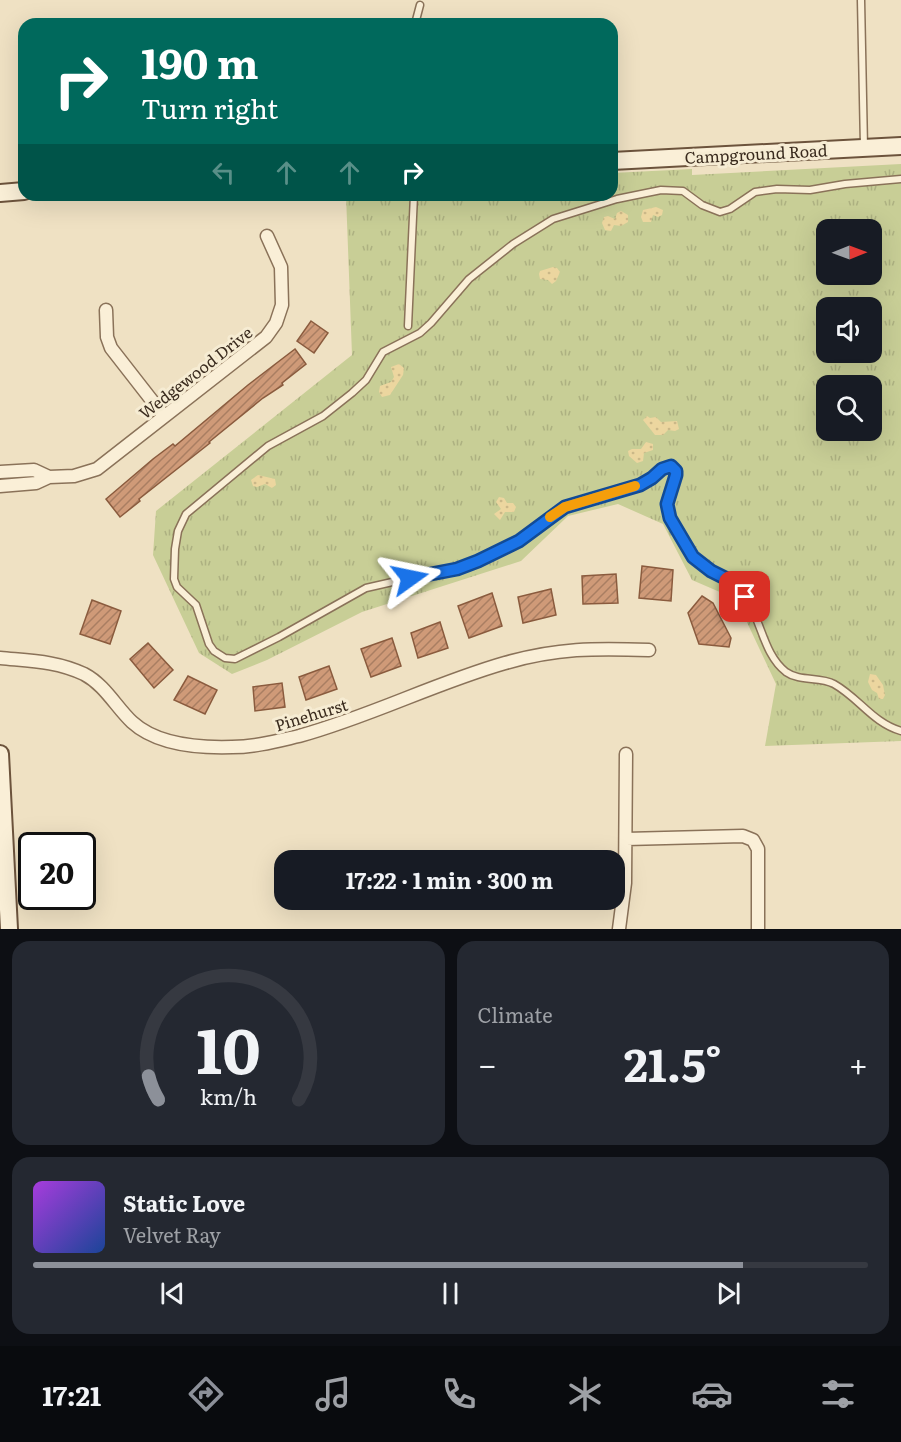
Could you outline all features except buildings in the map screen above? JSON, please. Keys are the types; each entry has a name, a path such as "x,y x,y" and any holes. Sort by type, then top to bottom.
{"street":[{"name":"Campground Road","path":"618,161 901,146"},
{"path":"0,193 18,192"},
{"name":"Wedgewood Drive","path":"0,486 36,483 48,477 74,476 98,469 266,338 276,322 282,305 281,267 267,236"},
{"path":"105,310 107,337 111,348 164,416"},
{"name":"Wedgewood Drive","path":"0,472 34,470 48,477"},
{"name":"Pinehurst","path":"0,658 58,663 87,676 107,692 134,723 156,736 187,745 233,748 270,743 329,728 504,663 555,651 591,648 649,650"},
{"path":"0,754 6,919"},
{"path":"619,929 625,883 626,754"},
{"path":"626,839 743,836 753,840 758,849 758,929"}],"lane":[{"path":"861,0 864,148"},
{"path":"417,18 420,5"},
{"path":"618,199 661,190 682,191 702,205 720,212 730,209 755,192 777,189 810,190 901,179"},
{"path":"408,326 414,201"},
{"path":"611,201 546,223 513,244 469,279 420,333 382,352 366,380 352,393 322,416 268,446 186,514 178,531 174,549 173,573 177,587 191,599 200,614 212,648 221,657 235,659 366,588 457,569 478,561 519,541 565,507 640,485 662,469 671,466 676,471 667,504 670,518 693,557 711,571 727,579 745,597 766,643 780,665 792,674 827,680 877,720 901,731"}],"green space":[{"path":"901,164 901,741 765,746 776,684 736,599 692,580 663,524 618,504 568,516 521,561 362,612 267,660 232,674 199,653 153,555 156,511 352,355 346,201 618,201 618,173 692,169 692,175"}],"sand":[{"path":"656,207 663,210 662,215 658,217 653,215 651,222 643,222 641,217 643,210"},
{"path":"621,211 628,215 628,222 621,226 614,225 611,231 605,230 602,223 604,217 615,219 617,213"},
{"path":"553,267 560,272 556,281 552,284 548,280 540,279 540,271"},
{"path":"399,364 404,368 403,375 390,395 382,397 379,392 380,386 391,382 394,377 391,367"},
{"path":"647,416 656,417 661,422 677,421 679,429 668,430 663,435 655,435 643,420"},
{"path":"646,442 653,444 653,450 644,453 643,461 637,463 629,456 628,451 641,449"},
{"path":"258,475 275,479 276,485 272,488 265,484 253,486 251,480"},
{"path":"499,497 504,498 507,503 513,503 516,507 514,512 505,512 500,520 494,514 501,509 496,502"},
{"path":"870,674 876,675 883,685 885,695 883,699 879,699 877,693 872,690 868,682"}],"slow traffic":[{"path":"550,517 565,507 635,486"}],"route":[{"path":"410,578 457,569 478,561 519,541 558,510 640,485 662,469 671,466 676,471 676,479 668,496 670,518 693,557 711,571 727,579 745,597"}]}
